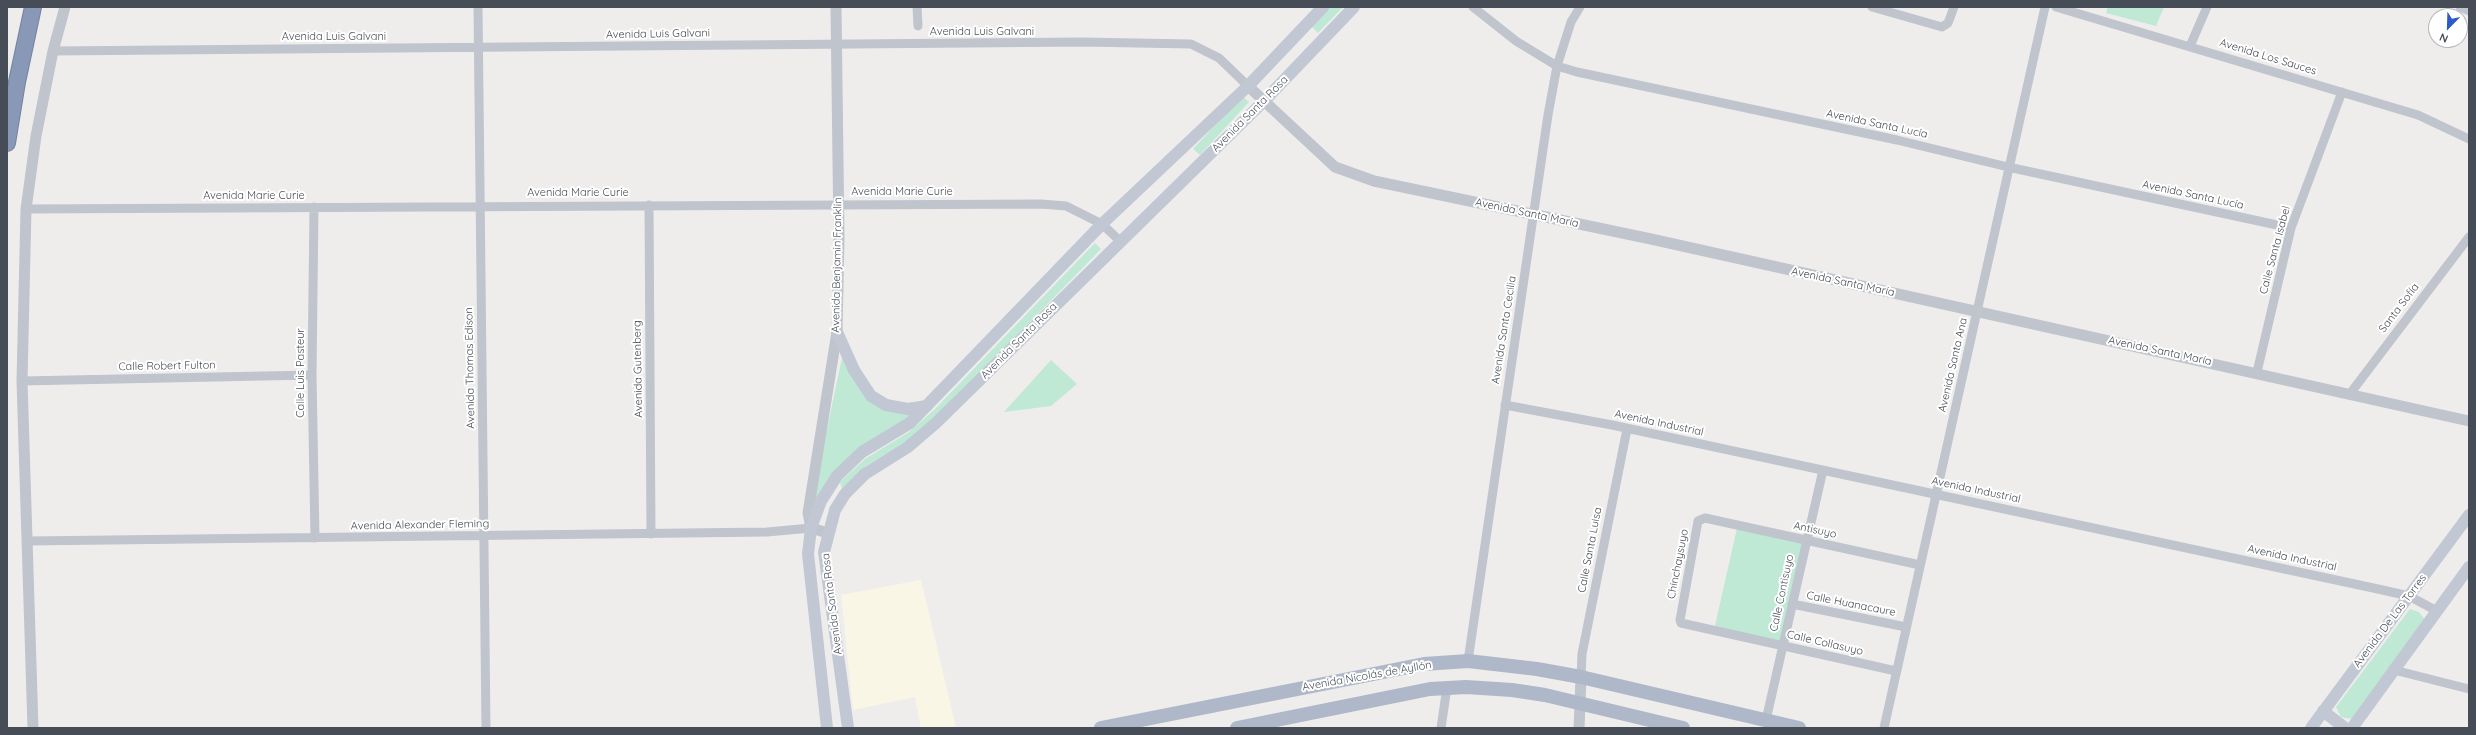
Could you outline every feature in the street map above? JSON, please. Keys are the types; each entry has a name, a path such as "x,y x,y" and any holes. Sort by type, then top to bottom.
{"highway":[{"path":"7,143 17,82 33,7"}],"main road":[{"name":"Avenida Santa Rosa","path":"827,728 808,554 811,528 821,501 837,476 862,452 910,423 1102,224 1248,86 1323,7"},
{"name":"Avenida Santa Rosa","path":"848,728 824,552 835,510 850,489 875,466 908,447 936,423 1120,241 1264,102 1354,7"},
{"path":"837,332 854,370 871,396 886,405 908,409 927,406"},
{"name":"Avenida De Las Torres","path":"2311,728 2469,515"},
{"path":"2352,728 2469,567"},
{"name":"Avenida Nicolás de Ayllón","path":"1101,728 1424,664 1468,661 1537,669 1581,677 1799,728"},
{"path":"1237,728 1430,689 1447,687 1512,690 1579,702 1683,728"},
{"path":"2323,712 2345,728"}],"street":[{"path":"33,728 22,381 26,210 36,136 53,51 65,7"},
{"name":"Avenida Thomas Edison","path":"478,7 486,728"},
{"name":"Avenida Benjamin Franklin","path":"811,528 808,512 811,489 837,332 838,204 836,7"},
{"path":"917,7 918,26"},
{"name":"Avenida Santa Lucía","path":"1473,7 1516,41 1557,66 1897,140 2008,167 2291,228"},
{"name":"Avenida Santa Cecilia","path":"1468,661 1505,405 1557,66 1571,22 1580,7"},
{"path":"1872,7 1942,27 1948,23 1954,7"},
{"name":"Avenida Santa Ana","path":"1884,728 1978,312 2008,167 2045,7"},
{"name":"Avenida Los Sauces","path":"2056,7 2418,115 2469,139"},
{"path":"2190,46 2207,7"},
{"path":"2460,7 2469,11"},
{"name":"Avenida Luis Galvani","path":"53,51 1082,42 1192,44 1219,58 1248,86"},
{"name":"Avenida Santa María","path":"1248,86 1335,167 1374,181 1534,214 2257,372 2349,395 2469,420"},
{"name":"Calle Santa Isabel","path":"2257,372 2291,228 2342,92"},
{"name":"Avenida Marie Curie","path":"26,210 838,204 1060,205 1066,206 1102,224 1120,241"},
{"name":"Avenida Gutenberg","path":"649,205 651,534"},
{"name":"Calle Luis Pasteur","path":"314,207 312,375 315,538"},
{"name":"Santa Sofía","path":"2349,395 2469,237"},
{"name":"Calle Robert Fulton","path":"22,381 312,375"},
{"name":"Avenida Industrial","path":"1505,405 1937,494 2409,596 2437,611"},
{"name":"Calle Santa Luisa","path":"1581,677 1582,654 1627,429"},
{"name":"Calle Contisuyo","path":"1766,720 1823,470"},
{"name":"Antisuyo","path":"1705,518 1920,565"},
{"name":"Chinchaysuyo","path":"1680,620 1698,521 1705,518"},
{"path":"811,528 828,533"},
{"name":"Avenida Alexander Fleming","path":"28,541 651,534 767,532 811,528"},
{"name":"Calle Huanacaure","path":"1792,604 1906,627"},
{"name":"Calle Collasuyo","path":"1680,620 1684,625 1896,671"},
{"path":"2394,670 2469,689"},
{"path":"1579,728 1581,677"},
{"path":"1441,728 1447,687"}],"shaded area":[{"path":"921,580 956,728 921,728 915,697 853,710 841,595"}],"green space":[{"path":"1327,7 1343,7 1318,33 1310,25"},
{"path":"2108,7 2164,7 2156,26 2106,13"},
{"path":"1242,96 1249,102 1200,155 1193,149"},
{"path":"1095,243 1101,249 925,430 866,466 842,489 840,482 865,459 909,432 934,410"},
{"path":"843,353 868,397 923,408 860,450 814,509 815,486"},
{"path":"1051,360 1077,384 1051,406 1004,412"},
{"path":"1737,528 1803,543 1781,644 1714,630"},
{"path":"2410,609 2419,612 2425,620 2352,719 2341,717 2336,707"}]}
